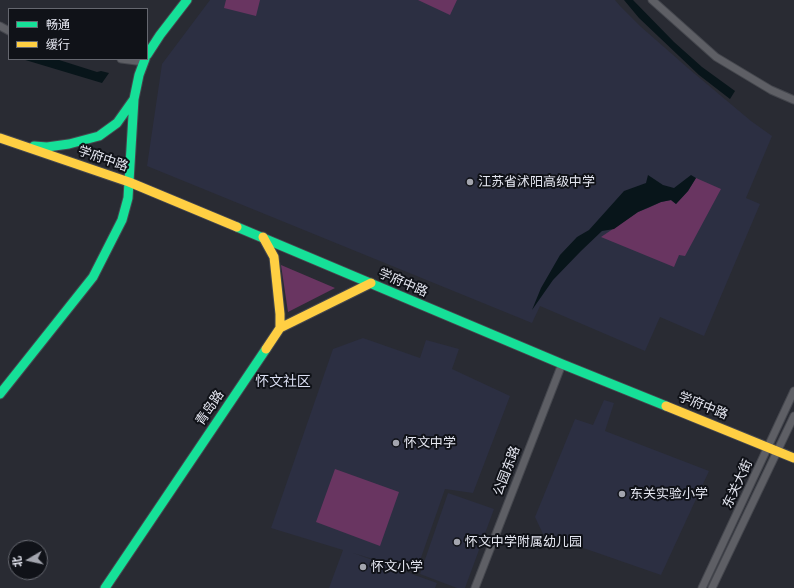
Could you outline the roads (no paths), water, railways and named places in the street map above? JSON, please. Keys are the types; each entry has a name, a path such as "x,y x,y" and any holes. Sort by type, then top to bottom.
{"street":[{"path":"148,54 160,35 187,0"},
{"path":"652,0 716,57 771,90 794,100"},
{"path":"0,394 93,277 122,220 128,198 134,99 139,75 145,60"},
{"path":"19,145 47,147 69,144 99,136 117,123 134,99"},
{"name":"学府中路","path":"0,138 129,182 263,237 562,364 794,458"},
{"path":"263,237 274,257 280,328"},
{"name":"青岛路","path":"105,588 280,328 371,283"},
{"name":"公园东路","path":"475,588 562,364"},
{"name":"东关大街","path":"702,588 794,391"},
{"name":"东关大街","path":"712,588 794,416"}],"place":[{"name":"江苏省沭阳高级中学","path":"470,182"},
{"name":"怀文中学","path":"396,443"},
{"name":"东关实验小学","path":"622,494"},
{"name":"怀文中学附属幼儿园","path":"457,542"},
{"name":"怀文小学","path":"363,567"}],"district":[{"name":"怀文社区","path":"283,382"}]}
